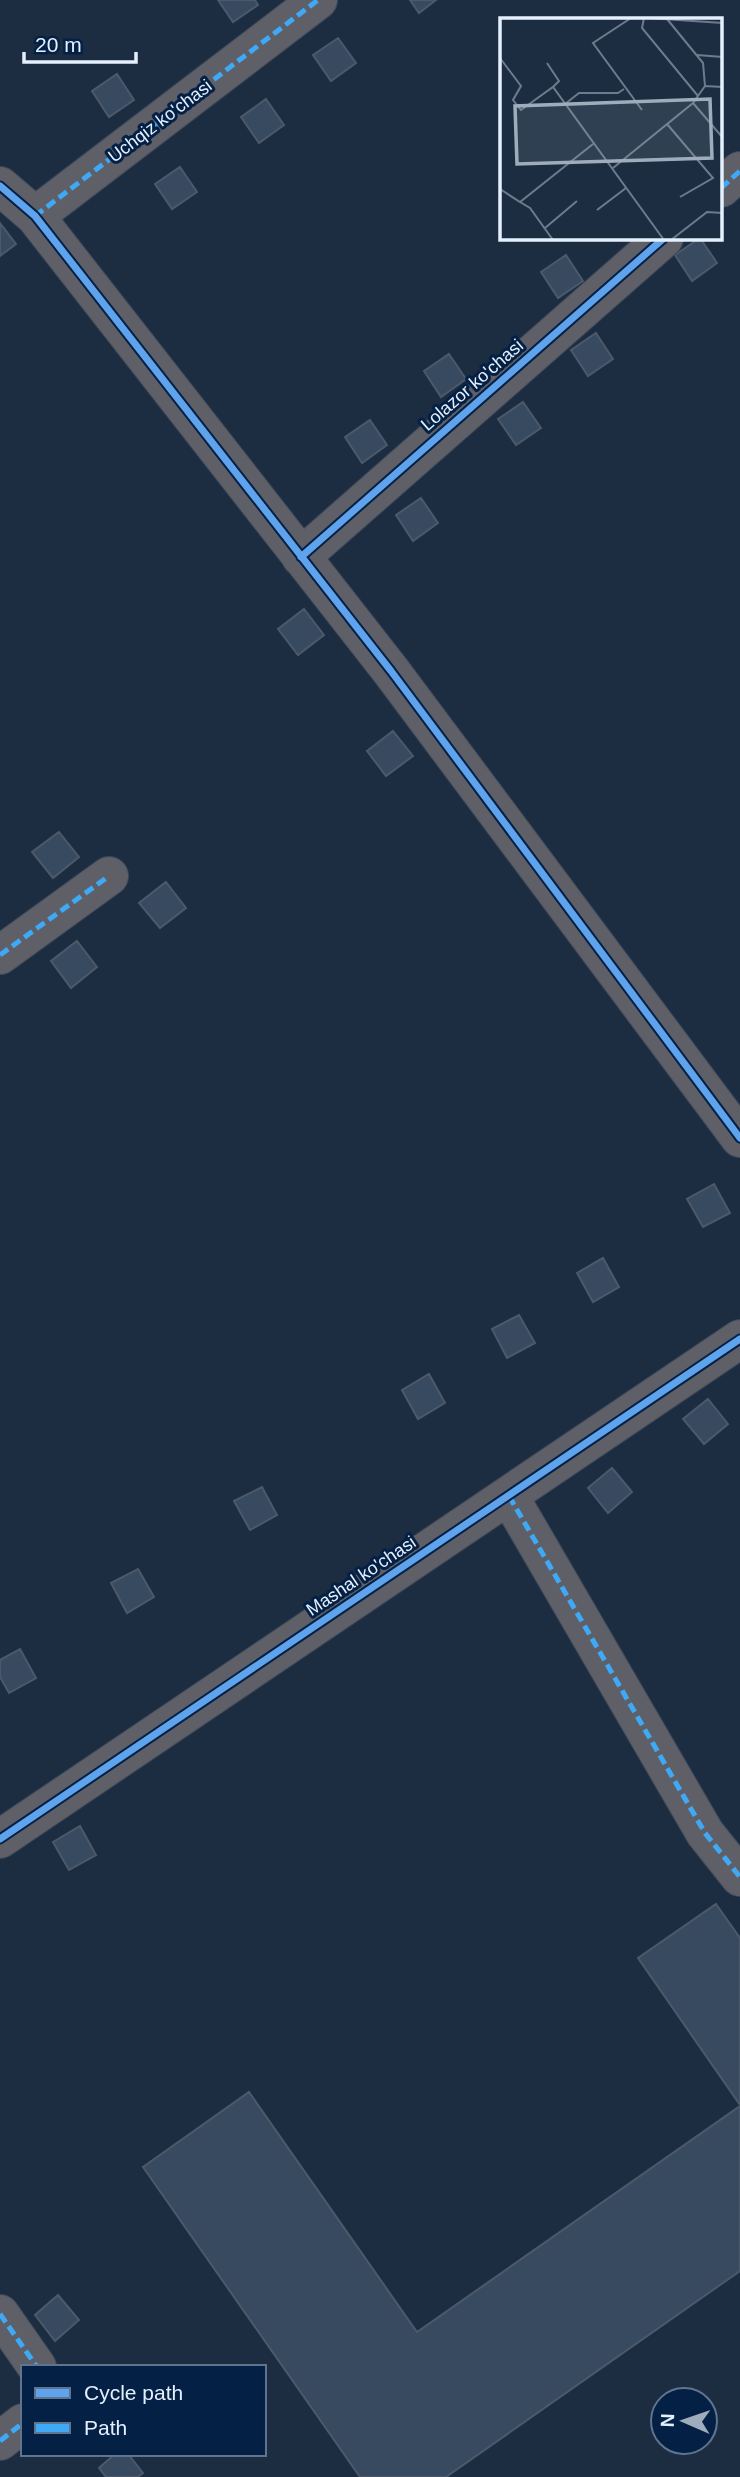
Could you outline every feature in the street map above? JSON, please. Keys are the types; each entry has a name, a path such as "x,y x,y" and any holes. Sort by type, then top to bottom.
{"street":[{"name":"Uchqiz ko'chasi","path":"35,216 317,0"},
{"path":"722,187 740,171"},
{"path":"0,186 35,216 391,670 740,1138"},
{"name":"Lolazor ko'chasi","path":"301,556 662,240"},
{"path":"0,955 108,876"},
{"name":"Mashal ko'chasi","path":"0,1839 740,1339"},
{"path":"509,1496 705,1833 740,1877"},
{"path":"0,2314 36,2365"},
{"path":"0,2441 21,2425"}],"building":[{"path":"218,0 255,0 258,5 233,22"},
{"path":"410,0 436,0 419,13"},
{"path":"338,38 356,63 331,81 313,55"},
{"path":"117,74 134,100 109,117 92,91"},
{"path":"266,99 284,125 259,143 241,117"},
{"path":"180,167 197,192 172,209 155,184"},
{"path":"0,223 16,244 0,256"},
{"path":"697,240 701,240 717,263 692,281 675,255"},
{"path":"566,255 583,281 558,298 541,272"},
{"path":"596,333 613,359 588,376 571,350"},
{"path":"449,354 466,379 441,397 424,371"},
{"path":"523,402 541,428 516,445 498,419"},
{"path":"370,420 387,445 362,463 345,437"},
{"path":"421,498 438,523 413,541 396,515"},
{"path":"304,609 324,635 298,655 278,629"},
{"path":"393,731 413,756 386,776 367,751"},
{"path":"59,832 79,857 53,878 32,852"},
{"path":"166,882 186,908 160,928 139,903"},
{"path":"77,941 97,967 71,988 51,961"},
{"path":"714,1184 730,1213 703,1227 687,1199"},
{"path":"603,1258 619,1287 593,1302 577,1273"},
{"path":"519,1315 535,1343 507,1358 492,1329"},
{"path":"429,1374 445,1403 418,1419 402,1390"},
{"path":"708,1399 728,1424 704,1444 683,1419"},
{"path":"612,1468 632,1492 608,1513 588,1488"},
{"path":"262,1487 277,1515 250,1530 234,1501"},
{"path":"138,1569 154,1597 127,1613 111,1583"},
{"path":"20,1649 36,1678 9,1693 0,1677 0,1660"},
{"path":"80,1826 96,1855 69,1870 53,1842"},
{"path":"716,1904 740,1938 740,2105 638,1958"},
{"path":"249,2092 417,2332 740,2106 740,2271 446,2477 360,2477 143,2167"},
{"path":"58,2295 79,2320 55,2341 35,2315"},
{"path":"113,2456 130,2456 143,2473 138,2477 106,2477 99,2468"}],"marked path":[{"path":"35,216 318,0"},
{"path":"722,187 740,171"},
{"path":"0,955 109,876"},
{"path":"509,1496 705,1833 740,1877"},
{"path":"0,2314 36,2365"},
{"path":"0,2441 21,2425"}],"cycle path":[{"path":"0,186 35,216 391,671 740,1138"},
{"path":"301,557 662,240"},
{"path":"0,1839 740,1339"}]}
